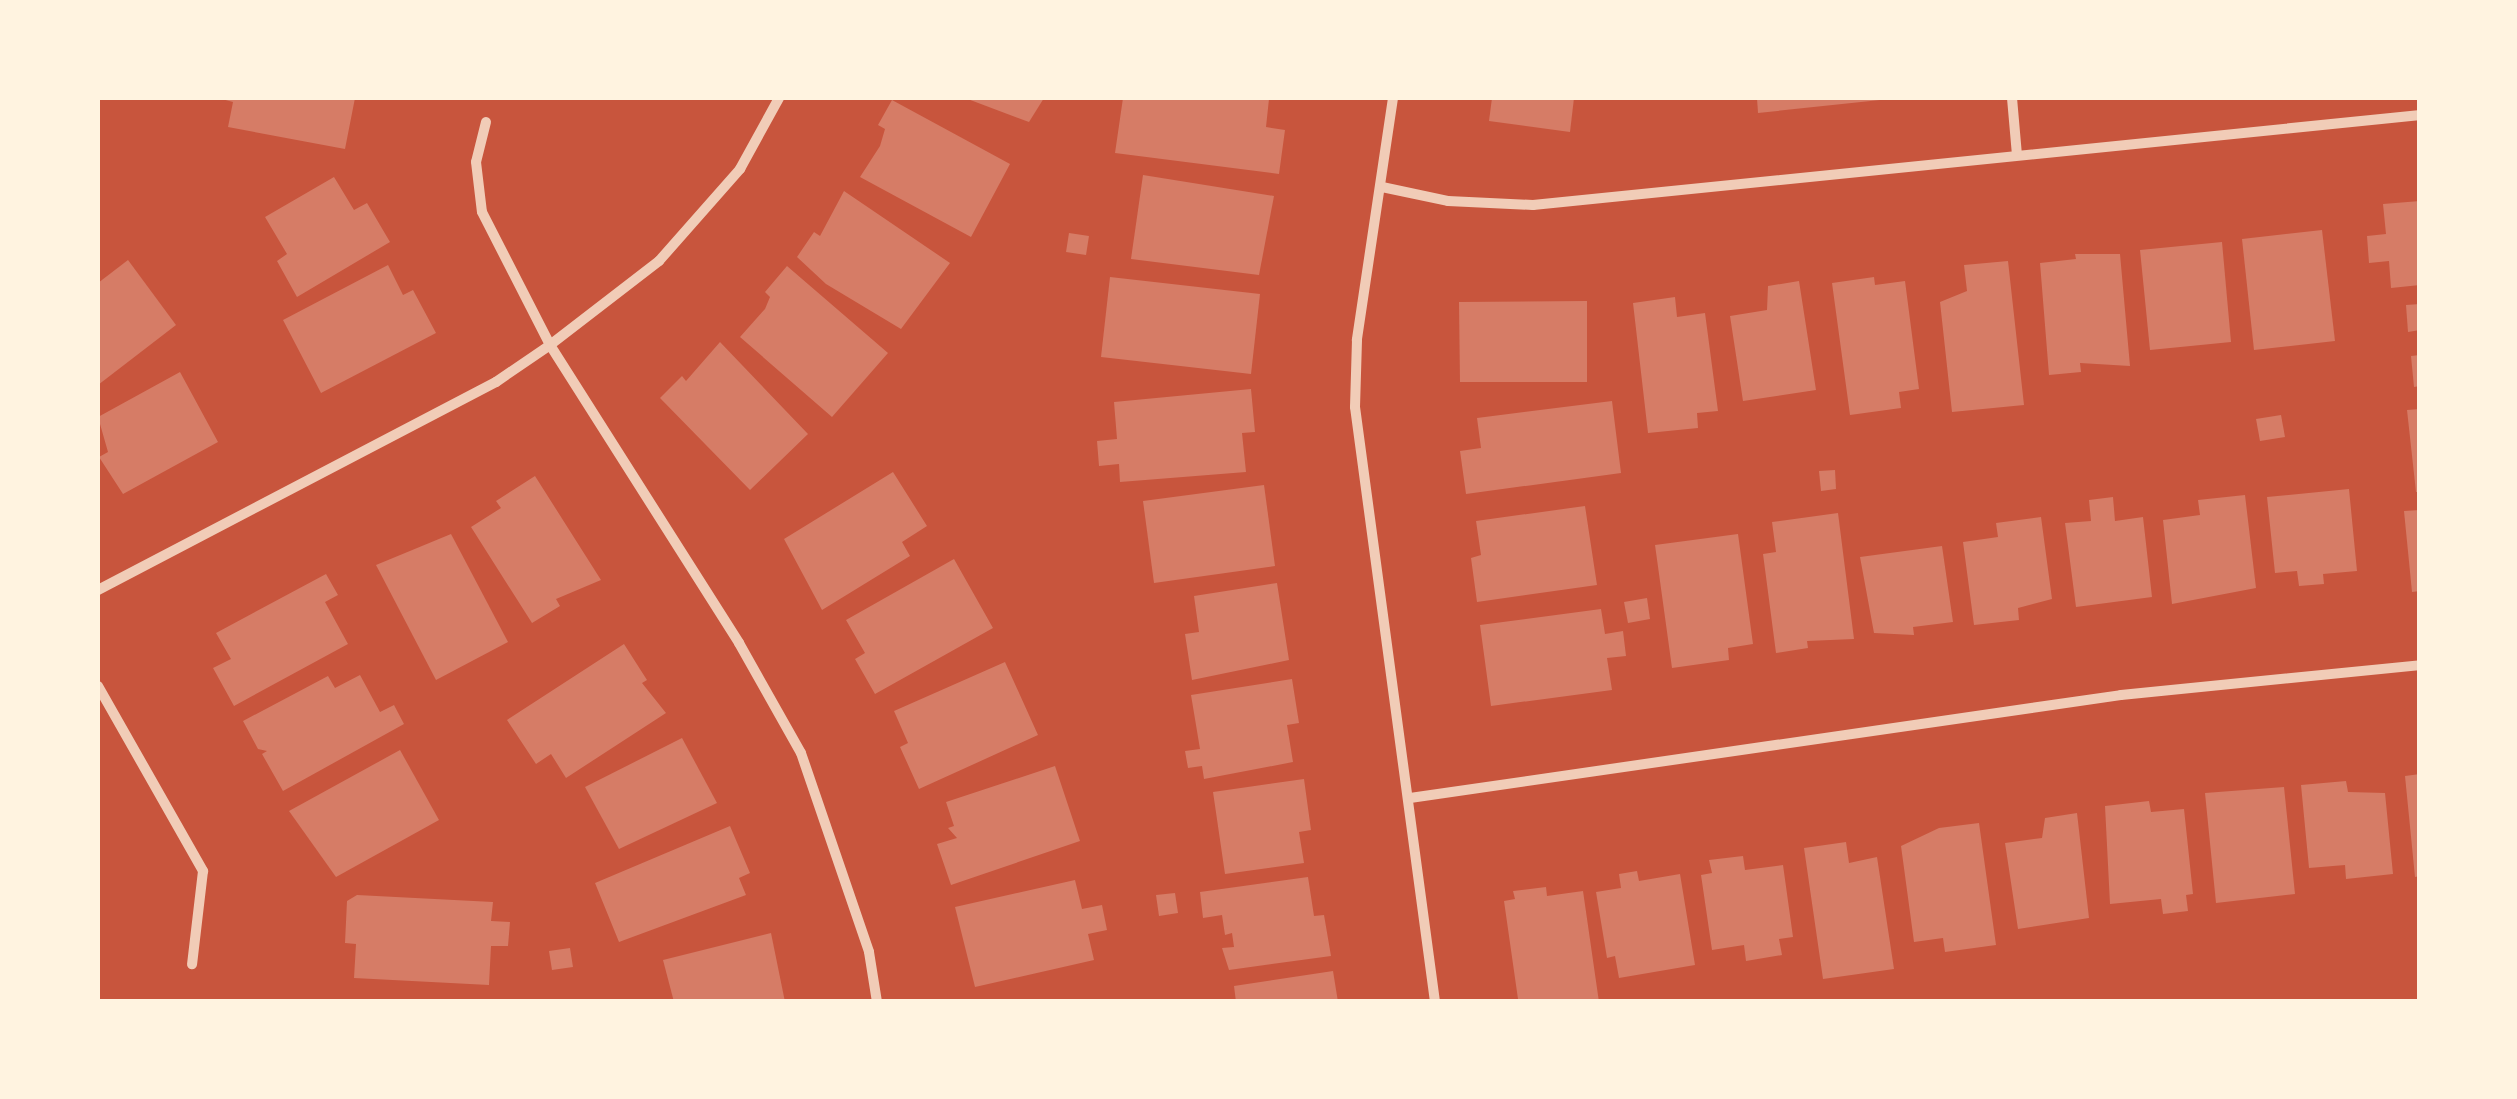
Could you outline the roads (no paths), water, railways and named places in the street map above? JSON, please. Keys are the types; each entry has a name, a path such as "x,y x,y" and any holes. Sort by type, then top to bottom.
{"street":[{"path":"98,590 496,382 550,345 659,261 740,169 779,98"},
{"path":"1393,98 1357,340 1355,407 1435,1002"},
{"path":"2012,98 2017,155"},
{"path":"1382,187 1448,201 1533,205 2420,115"},
{"path":"486,122 476,162 482,212 550,345 739,643 800,753 869,952 878,1002"},
{"path":"1410,798 2121,695 2420,665"},
{"path":"98,686 202,871 192,964"}]}
